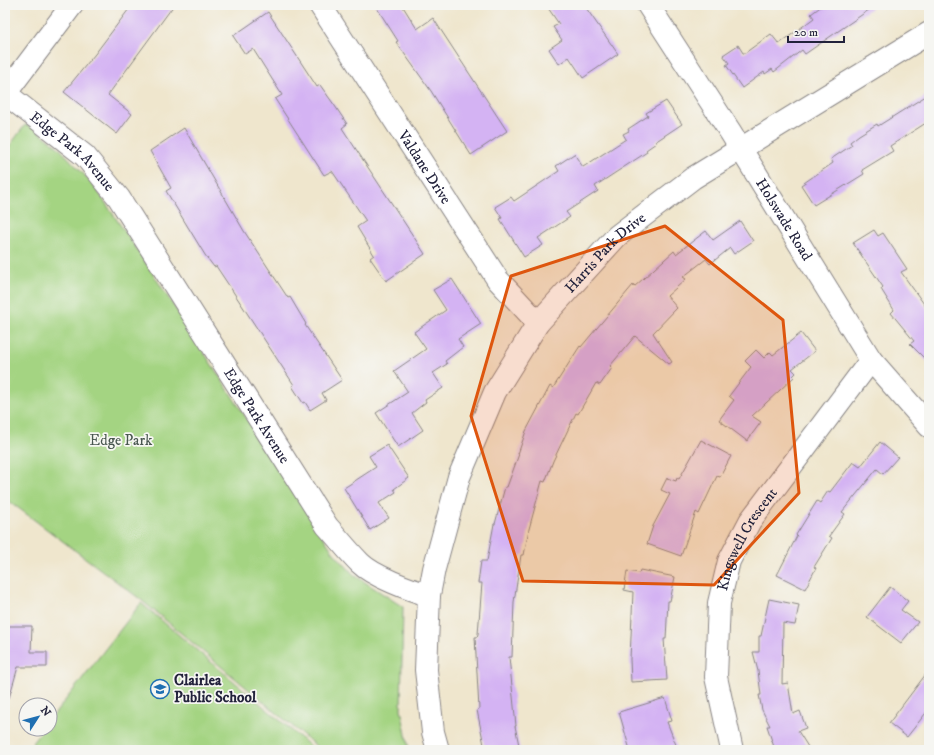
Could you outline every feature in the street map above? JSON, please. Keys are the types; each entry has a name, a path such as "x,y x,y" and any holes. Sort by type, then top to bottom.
{"street":[{"path":"5,94 72,5"},
{"name":"Valdane Drive","path":"320,5 498,280 538,323"},
{"name":"Holswade Road","path":"648,5 741,149 871,360 929,426"},
{"name":"Harris Park Drive","path":"429,595 434,569 459,477 495,392 538,323 617,236 693,178 929,34"},
{"name":"Edge Park Avenue","path":"5,94 85,156 119,198 327,526 361,564 393,583 411,591 429,595"},
{"name":"Kingswell Crescent","path":"732,750 716,677 719,603 729,561 750,521 871,360"},
{"path":"429,595 426,670 434,732 438,750"}],"highlighted area":[{"path":"665,226 783,320 799,493 714,585 523,581 471,416 511,276"}],"green space":[{"name":"Edge Park","path":"25,125 34,128 58,147 92,183 144,260 333,552 354,575 403,607 401,709 409,750 321,750 140,599 5,498 5,152"},
{"name":"Clairlea Public School","path":"141,603 315,750 39,750 32,743 37,737 58,737 58,710"}],"building":[{"path":"132,5 174,5 108,95 132,114 117,134 64,92"},
{"path":"375,5 402,5 417,29 433,18 507,131 471,155 431,91 396,42 398,41"},
{"path":"546,5 584,5 618,54 583,78 569,57 559,64 549,49 562,40 553,27 559,24"},
{"path":"823,5 876,5 805,54 802,50 774,72 772,69 765,74 764,72 742,88 726,65 729,63 723,55 738,45 743,53 745,53 771,34 779,44 814,18 811,14"},
{"path":"268,12 317,87 320,85 347,124 342,128 425,254 386,281 370,258 374,255 357,227 366,221 332,171 324,175 275,99 282,95 253,49 245,54 233,36"},
{"path":"929,94 929,121 890,146 893,151 862,170 864,174 814,205 801,185 833,163 831,159 852,145 850,142 859,135 877,124 878,126"},
{"path":"666,101 682,124 655,142 656,143 646,150 647,152 595,186 598,191 566,212 570,217 538,238 543,245 524,257 500,219 502,218 495,207 511,197 514,201 559,171 556,166 574,154 583,167 626,139 623,134 629,131 628,129 648,116 646,113"},
{"path":"184,128 244,231 288,298 290,297 306,324 305,325 342,380 322,393 326,400 310,410 305,402 303,403 292,386 294,385 216,266 214,267 205,255 166,191 171,188 150,151"},
{"path":"740,221 753,241 734,254 730,248 710,264 706,259 683,277 686,279 667,296 677,308 653,333 672,362 669,364 635,336 610,366 612,368 600,385 596,383 578,414 576,413 553,461 545,482 542,481 529,529 524,555 521,555 514,602 512,657 509,657 515,726 520,750 485,750 477,710 479,709 475,637 477,637 478,634 482,583 478,583 481,561 487,561 494,524 505,487 507,487 526,431 550,386 553,388 580,346 581,347 633,285 634,287 674,251 676,254 706,231 713,240"},
{"path":"874,230 878,236 883,233 907,269 901,272 929,311 929,363 910,344 914,341 891,313 894,310 881,289 883,287 853,243"},
{"path":"452,279 481,324 458,339 463,347 445,361 447,364 433,373 443,388 425,400 426,402 412,413 423,430 398,447 376,413 408,392 394,371 426,349 414,332 446,310 433,290"},
{"path":"801,333 815,351 792,369 796,373 793,376 794,377 752,416 761,422 747,441 719,420 734,400 729,396 751,367 745,361 756,350 764,358 770,352 773,355"},
{"path":"701,440 731,456 720,477 717,476 699,514 696,512 681,556 647,544 653,526 670,494 661,490 667,478 676,481 677,478 679,479"},
{"path":"880,442 898,457 883,474 877,469 842,512 845,514 829,536 832,538 814,567 816,568 805,589 777,575 797,536 796,535 817,501 820,503 828,491 830,492 853,462 860,467"},
{"path":"387,445 409,478 394,489 396,492 379,503 389,518 370,530 344,488 376,467 369,456"},
{"path":"640,570 675,577 670,601 668,601 666,639 664,639 667,680 631,682 630,659 633,592 624,590 627,571 639,573"},
{"path":"890,587 908,601 901,610 918,622 901,643 867,617"},
{"path":"769,599 799,605 795,625 783,623 782,684 788,683 793,714 800,711 806,728 798,731 810,750 775,750 767,726 770,726 762,710 759,695 761,695 758,671 753,652 759,652 759,636 761,636"},
{"path":"5,626 32,626 31,652 47,652 47,667 18,667 9,698 5,697"},
{"path":"929,670 929,709 907,737 889,723"},
{"path":"665,698 672,721 667,722 678,750 630,750 619,712"}],"place":[{"name":"Clairlea Public School","path":"160,689"}]}
